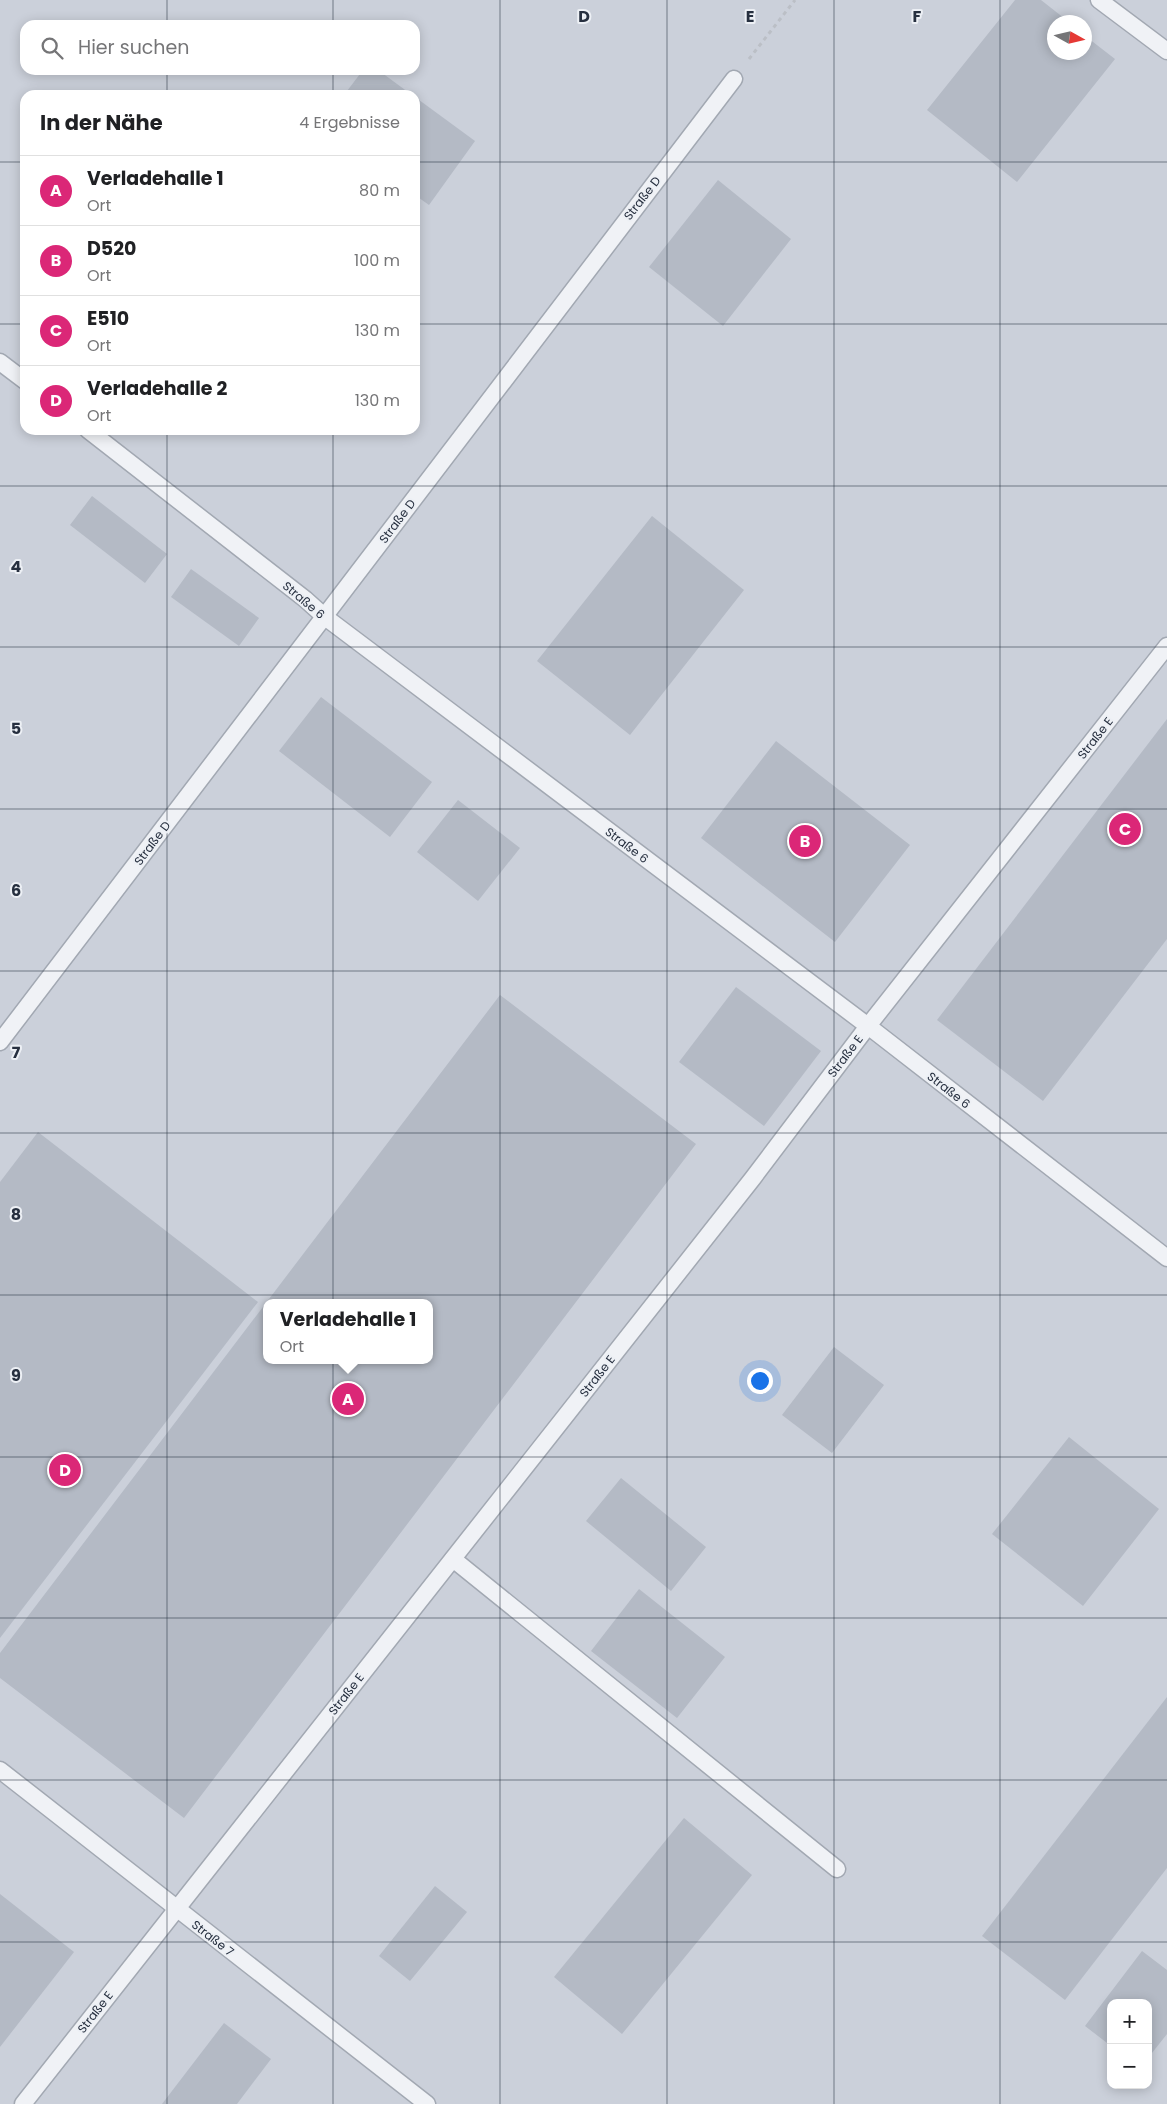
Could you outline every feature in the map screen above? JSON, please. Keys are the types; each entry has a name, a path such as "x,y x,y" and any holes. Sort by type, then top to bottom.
{"lane":[{"path":"1099,0 1167,51"},
{"name":"Straße D","path":"0,1042 325,617 634,207 734,79"},
{"path":"0,362 20,377"},
{"name":"Straße 6","path":"94,435 305,599 325,617 868,1026 1167,1258"},
{"name":"Straße E","path":"24,2104 753,1178 868,1026 1167,646"},
{"path":"453,1559 838,1869"},
{"name":"Straße 7","path":"0,1770 427,2104"}],"path":[{"path":"734,79 795,0"}],"shaded area":[{"path":"0,0 1167,0 1167,2104 0,2104"}],"building":[{"path":"1015,0 1041,0 1060,15 1047,15 1047,60 1092,60 1092,41 1115,59 1017,182 927,110"},
{"path":"359,75 385,75 405,90 348,90"},
{"path":"420,101 475,141 429,205 420,199"},
{"path":"718,180 791,239 723,326 649,267"},
{"path":"92,496 167,554 145,583 70,525"},
{"path":"652,516 744,590 630,735 537,661"},
{"path":"191,569 259,618 239,646 171,597"},
{"path":"321,697 432,782 390,837 279,751"},
{"path":"1167,719 1167,939 1043,1101 937,1020"},
{"path":"776,741 910,845 835,942 701,838"},
{"path":"458,800 520,848 478,901 417,852"},
{"path":"736,987 821,1051 764,1126 679,1062"},
{"path":"500,995 696,1144 184,1818 0,1678 0,1653 263,1307 263,1364 433,1364 433,1299 269,1299"},
{"path":"38,1132 258,1302 0,1638 0,1182"},
{"path":"834,1347 884,1385 832,1453 782,1415"},
{"path":"1069,1437 1159,1509 1083,1606 992,1534"},
{"path":"621,1478 706,1547 671,1591 586,1521"},
{"path":"639,1589 725,1657 677,1718 591,1651"},
{"path":"1167,1697 1167,1868 1065,2000 982,1936"},
{"path":"684,1818 752,1875 622,2034 554,1977"},
{"path":"435,1886 467,1912 410,1981 379,1956"},
{"path":"0,1894 74,1952 0,2047"},
{"path":"1142,1951 1167,1970 1167,2034 1152,2053 1152,1999 1107,1999 1107,2043 1085,2026"},
{"path":"224,2023 271,2059 237,2104 162,2104"}],"place":[{"name":"E510","path":"1125,829"},
{"name":"D520","path":"805,841"},
{"name":"Verladehalle 1","path":"348,1399"},
{"name":"Verladehalle 2","path":"65,1470"}]}
